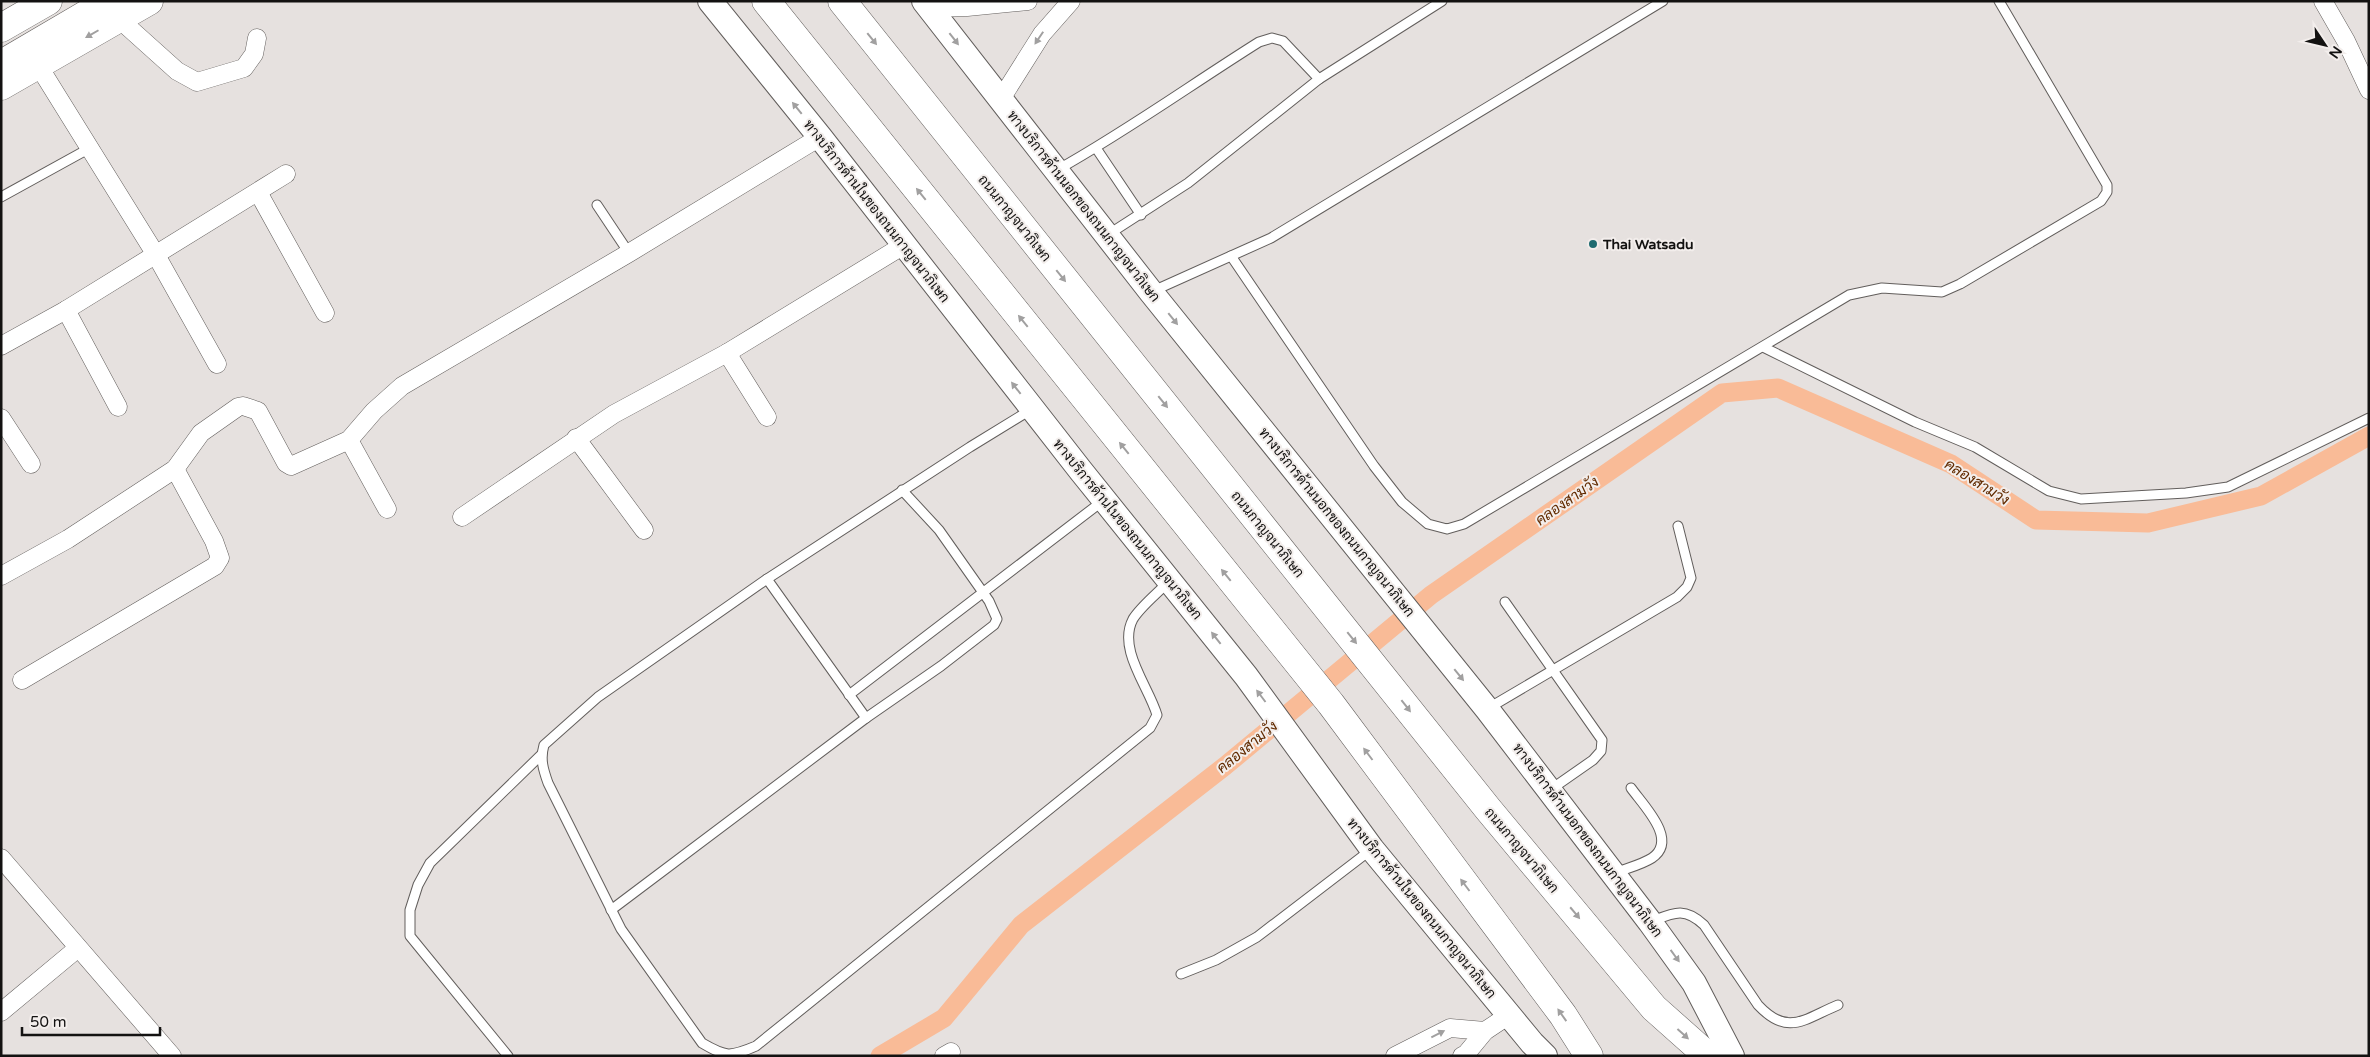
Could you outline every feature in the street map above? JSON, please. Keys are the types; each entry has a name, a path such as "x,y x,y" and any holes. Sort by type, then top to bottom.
{"main road":[{"path":"1,28 59,6 114,10 149,1"},
{"name":"ทางบริการด้านในของถนนกาญจนาภิเษก","path":"710,1 820,137 1104,500 1246,676 1372,849 1545,1056"},
{"path":"766,1 1331,704 1563,1015 1589,1056"},
{"name":"ถนนกาญจนาภิเษก","path":"842,1 1488,809 1654,1008 1708,1056"},
{"name":"ทางบริการด้านนอกของถนนกาญจนาภิเษก","path":"927,5 1055,171 1109,234 1151,292 1550,790 1694,983 1732,1056"},
{"path":"1,47 59,6"},
{"path":"1,64 59,6"},
{"path":"1,86 38,65 114,10"}],"street":[{"path":"927,5 967,7 1028,1"},
{"path":"1001,99 1042,34 1071,1"},
{"path":"2323,1 2346,41 2369,90"},
{"path":"114,10 177,71 197,82 244,68 254,54 257,38"},
{"path":"38,65 156,255 217,364"},
{"path":"1,576 68,539 175,469 201,433 243,406 258,410 288,465 297,464 349,440 374,411 402,386 630,253 820,137"},
{"path":"1,346 66,310 286,174"},
{"path":"258,192 325,313"},
{"path":"462,517 614,414 727,353 904,245"},
{"path":"66,310 118,407"},
{"path":"727,353 767,417"},
{"path":"1,418 31,464"},
{"path":"576,438 644,530"},
{"path":"349,440 387,509"},
{"path":"22,680 215,566 220,558 214,541 175,469"},
{"path":"1,858 172,1056"},
{"path":"1,1012 78,948"},
{"path":"1462,1056 1466,1054 1484,1031 1509,1015"},
{"path":"1398,1055 1450,1028 1484,1031"}],"lane":[{"path":"1109,234 1188,183 1319,79 1442,1"},
{"path":"1151,292 1270,238 1663,1"},
{"path":"1231,256 1374,466 1402,502 1428,524 1447,529 1464,524 1849,295 1882,288 1942,292 1960,284 2101,201 2107,192 2107,185 1999,1"},
{"path":"1055,171 1096,148 1192,83 1259,42 1272,38 1283,41 1319,79"},
{"path":"1,198 90,148"},
{"path":"1096,148 1140,215"},
{"path":"597,205 630,253"},
{"path":"1763,347 1915,422 1975,447 2049,491 2081,498 2168,494 2228,487 2369,418"},
{"path":"1032,409 902,490 767,579 598,697 544,745 541,755 542,767 548,783 621,929 702,1043 716,1055 736,1054 756,1046 772,1035 1150,728 1157,715 1129,647 1129,631 1134,618 1170,580"},
{"path":"611,910 866,718 941,666 994,626 997,619 995,610 984,593 938,530 902,490"},
{"path":"850,695 1104,500"},
{"path":"1487,709 1677,597 1687,587 1691,578 1678,526"},
{"path":"767,579 866,718"},
{"path":"1505,602 1602,740 1601,751 1593,760 1550,790"},
{"path":"508,1056 410,936 410,910 418,885 430,863 541,755"},
{"path":"1614,874 1653,857 1662,842 1662,832 1631,788"},
{"path":"1181,974 1216,960 1257,937 1372,849"},
{"path":"1650,922 1674,913 1694,915 1704,925 1758,1005 1769,1017 1780,1023 1791,1024 1838,1005"}],"waterway":[{"name":"คลองสามวัง","path":"880,1056 944,1018 1021,925 1225,766 1431,595 1722,393 1778,388 1951,464 2036,520 2148,523 2261,496 2369,436"}],"place":[{"name":"Thai Watsadu","path":"1593,244"}]}
